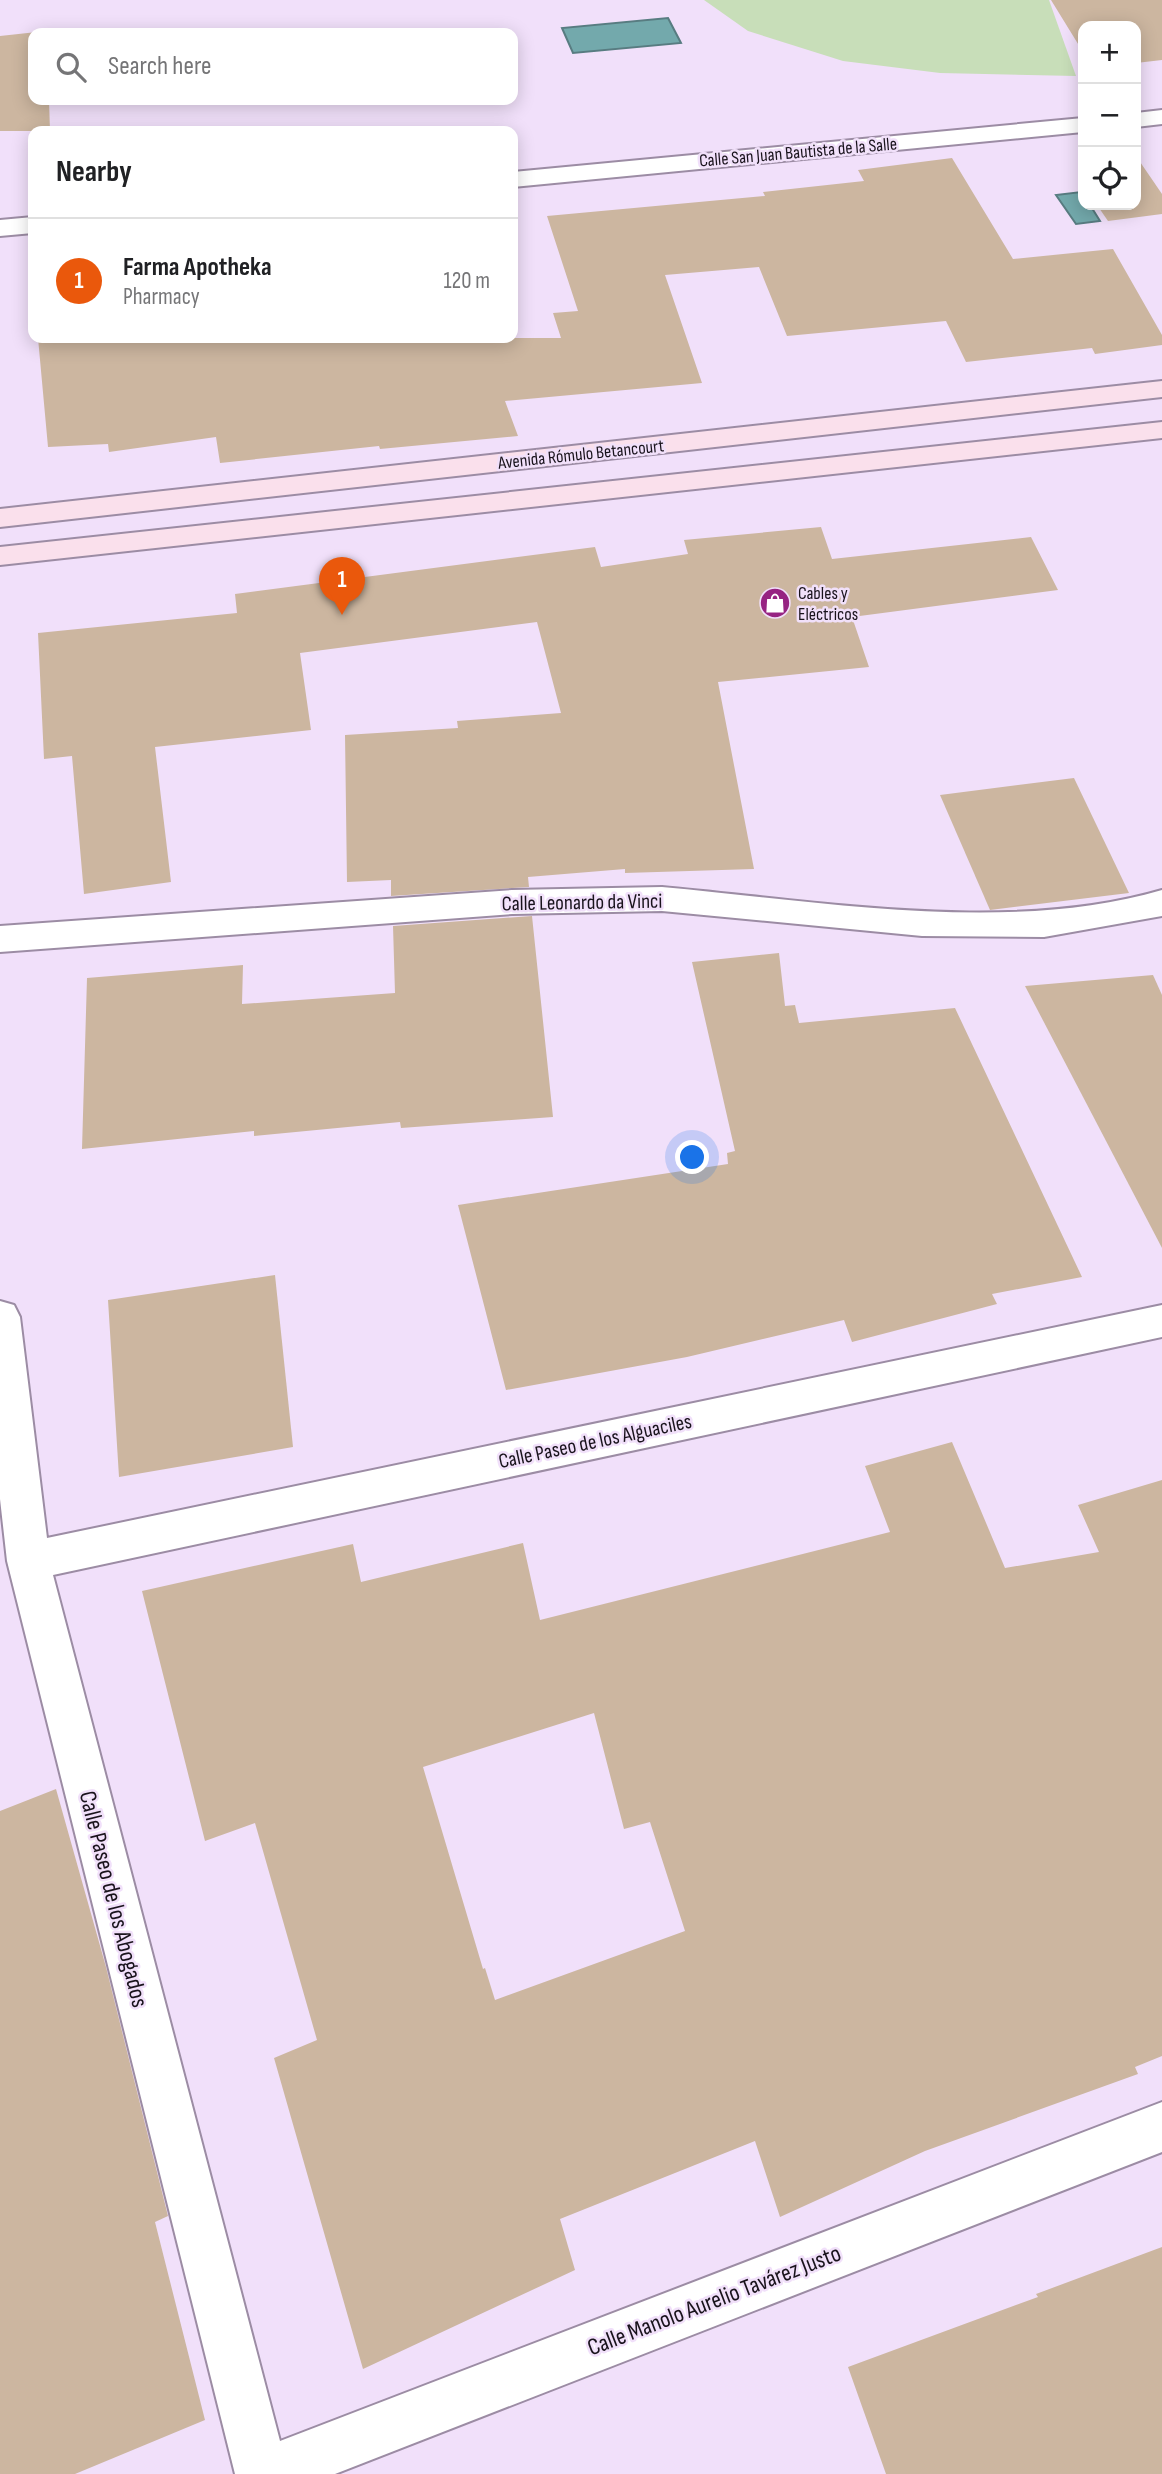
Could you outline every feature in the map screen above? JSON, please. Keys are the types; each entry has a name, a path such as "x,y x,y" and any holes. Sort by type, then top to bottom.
{"main road":[{"name":"Avenida Rómulo Betancourt","path":"0,518 1162,389"},
{"name":"Avenida Rómulo Betancourt","path":"0,556 1162,430"}],"street":[{"path":"1141,119 1162,117"},
{"name":"Calle San Juan Bautista de la Salle","path":"518,180 1078,125"},
{"path":"0,228 28,225"},
{"name":"Calle Leonardo da Vinci","path":"0,939 512,902 663,899 922,922 1044,924 1147,908 1162,902"},
{"name":"Calle Paseo de los Abogados","path":"0,1317 28,1561 264,2474"},
{"name":"Calle Paseo de los Alguaciles","path":"28,1561 1162,1321"},
{"name":"Calle Manolo Aurelio Tavárez Justo","path":"264,2474 1162,2127"}],"shaded area":[{"path":"704,0 1049,0 1076,76 940,73 843,61 748,31"},
{"path":"668,18 681,43 573,53 562,28"},
{"path":"1078,192 1078,210 1093,210 1100,221 1076,224 1056,195"}],"building":[{"path":"1051,0 1162,0 1162,60 1141,62 1141,21 1078,21 1078,44"},
{"path":"28,33 28,105 49,105 50,126 28,126 28,131 0,131 0,36"},
{"path":"952,158 1013,259 1113,249 1162,335 1162,345 1095,354 1092,348 966,362 946,321 787,336 759,267 665,275 702,383 505,401 518,436 380,449 379,446 220,463 216,437 109,452 108,444 48,447 38,343 518,343 518,338 561,338 553,313 578,311 547,216 765,196 763,192 864,181 858,170"},
{"path":"1141,163 1162,194 1162,214 1108,221 1100,210 1141,210"},
{"path":"821,527 832,559 1031,537 1058,590 852,617 869,667 718,682 754,869 625,873 625,869 528,877 529,887 391,896 391,880 347,882 345,735 458,728 457,721 561,713 537,622 300,653 311,730 155,747 171,882 84,894 72,756 44,759 38,633 237,613 235,594 595,547 601,567 688,554 684,540"},
{"path":"1074,778 1129,893 990,910 940,795"},
{"path":"532,916 553,1117 401,1128 400,1122 254,1136 254,1131 82,1149 87,978 243,965 242,1004 395,993 393,926"},
{"path":"779,953 785,1006 795,1005 799,1023 955,1008 1082,1277 992,1294 997,1304 852,1342 844,1320 687,1357 506,1390 458,1205 728,1164 727,1153 735,1151 692,962"},
{"path":"1153,975 1162,995 1162,1248 1025,986"},
{"path":"275,1275 293,1447 119,1477 108,1300"},
{"path":"952,1442 1005,1568 1099,1552 1078,1505 1162,1480 1162,2056 1135,2067 1138,2074 925,2151 780,2217 755,2141 560,2219 575,2270 363,2369 274,2058 317,2040 255,1823 205,1841 142,1591 353,1544 361,1582 523,1543 540,1620 890,1532 865,1466","holes":["594,1713 624,1829 650,1822 685,1931 495,2000 485,1968 483,1969 423,1767"]},
{"path":"56,1789 106,1967 168,2216 155,2222 205,2420 75,2474 0,2474 0,1811"},
{"path":"1162,2247 1162,2474 886,2474 848,2367 1038,2297 1036,2294"}],"place":[{"name":"Cables y Eléctricos","path":"775,603"},
{"name":"Farma Apotheka","path":"342,615"}]}
